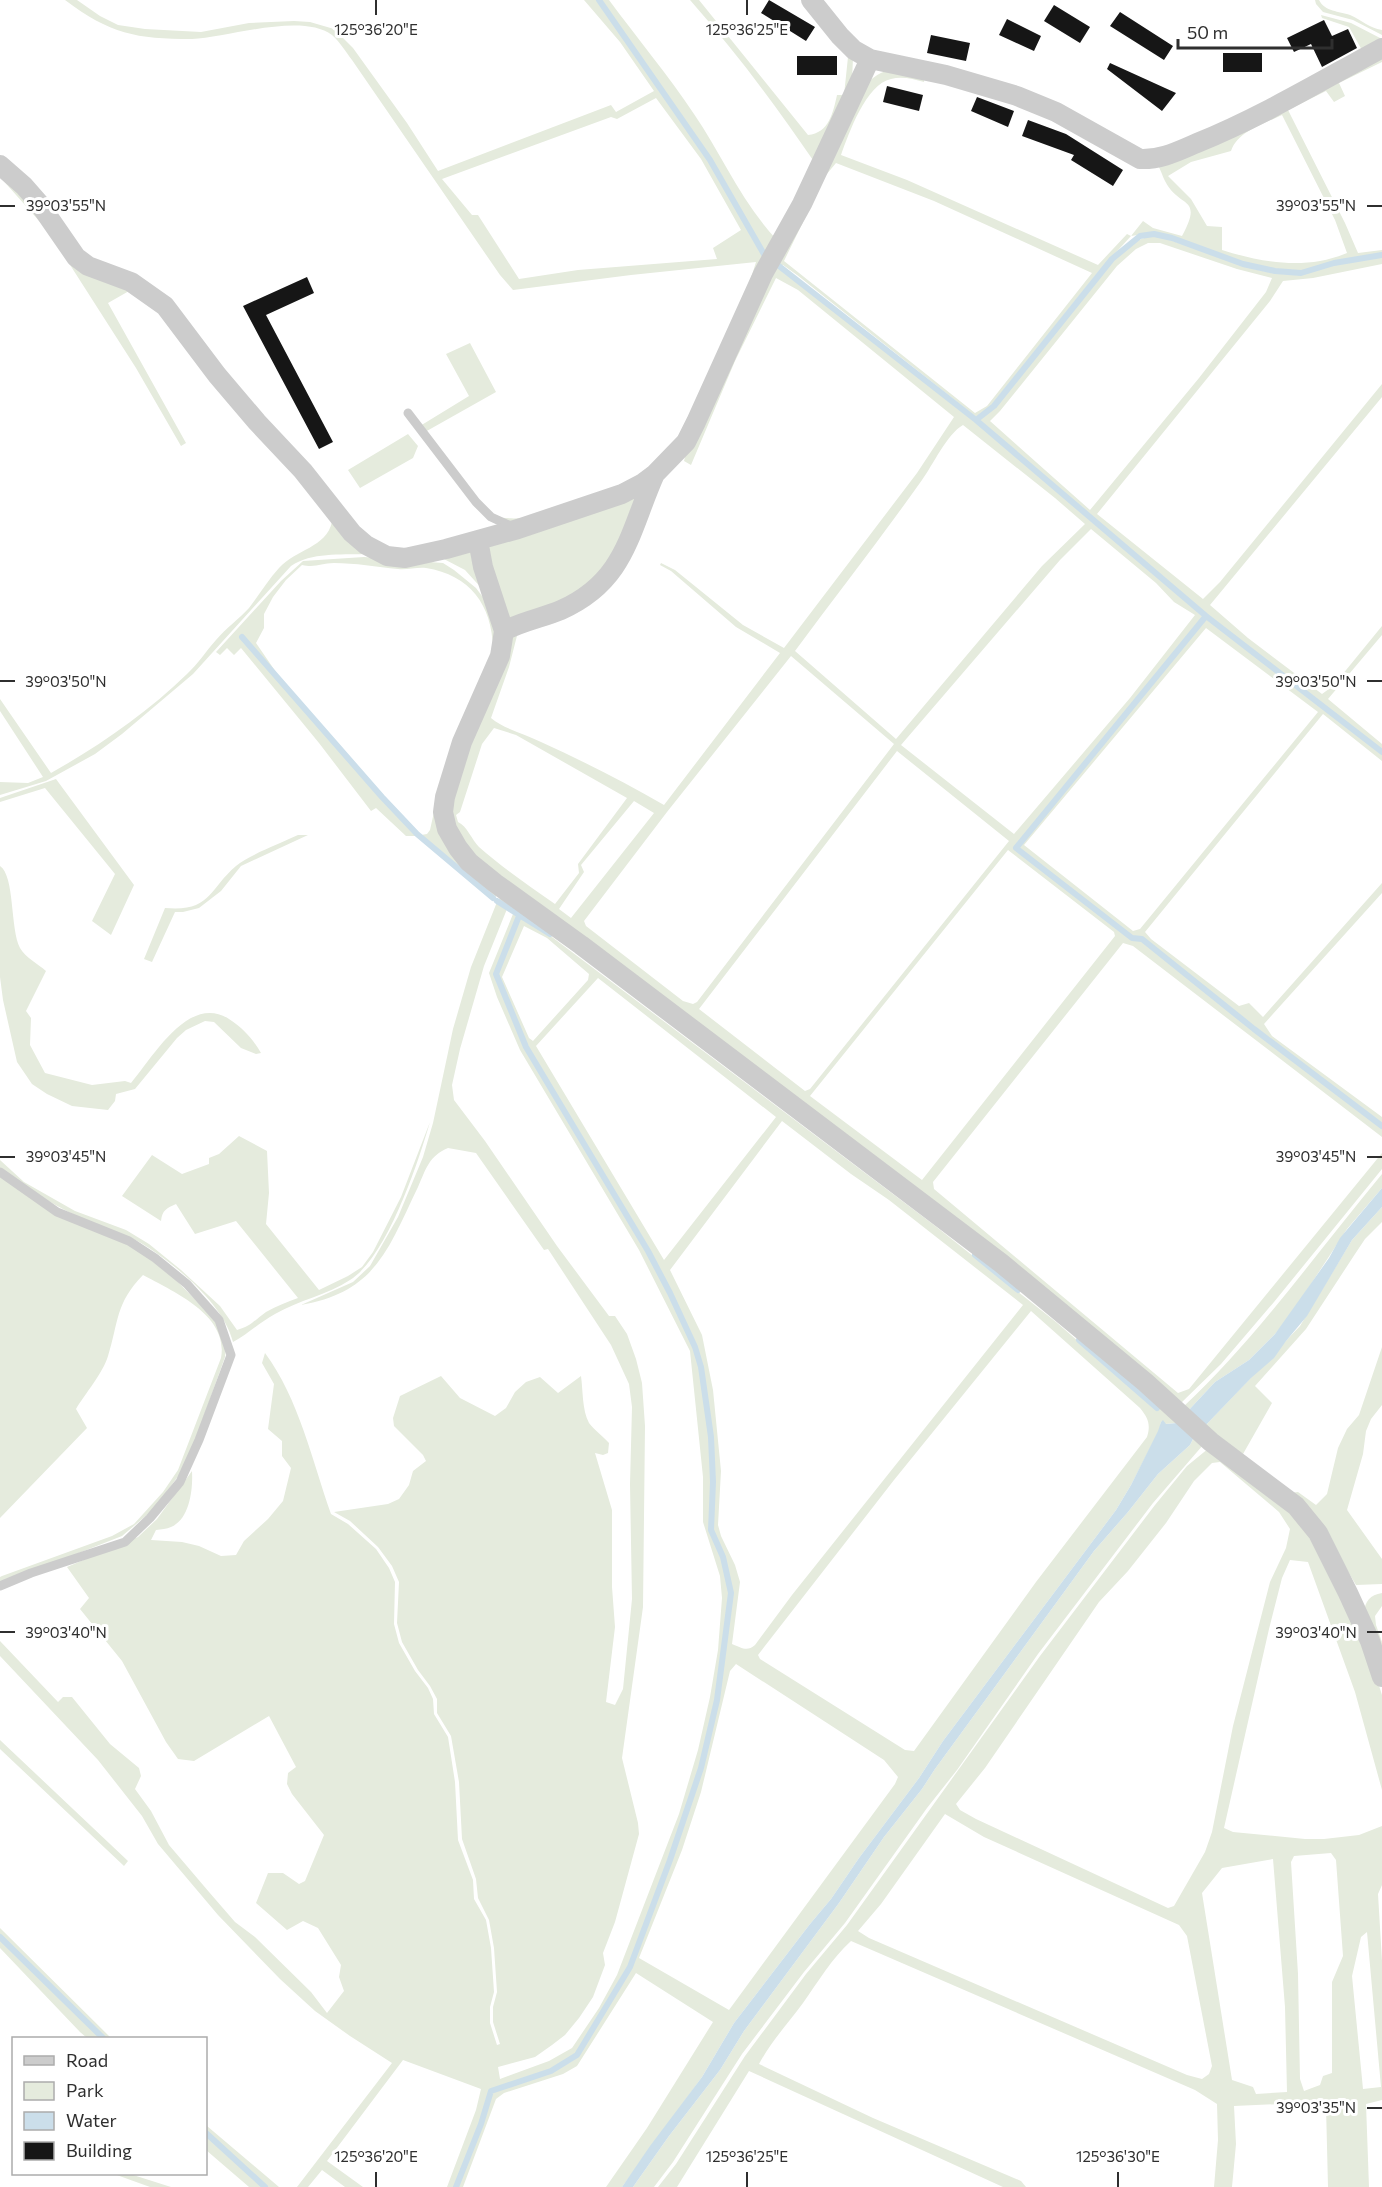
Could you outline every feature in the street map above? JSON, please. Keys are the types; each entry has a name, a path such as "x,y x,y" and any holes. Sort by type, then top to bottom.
{"street":[{"path":"811,0 840,36 854,50 870,59 946,75 1017,96 1056,112 1140,159 1156,160 1214,136 1283,102 1382,48"},
{"path":"0,165 38,202 76,257 88,266 131,282 165,306 217,375 257,422 282,447 352,533 366,545 387,556 405,558 518,529 621,494 655,474 686,442 763,274 802,204 870,59"},
{"path":"504,631 521,622 559,611 600,587 616,566 629,543 655,474"},
{"path":"478,540 483,567 504,631 500,656 462,742 445,797 443,812 447,830 469,862 1000,1263 1181,1414 1210,1442 1296,1506 1318,1533 1370,1641 1382,1677"}],"lane":[{"path":"408,412 476,502 491,517 518,529"},
{"path":"0,1172 57,1212 129,1241 155,1258 187,1284 219,1320 231,1355 199,1440 180,1482 150,1518 124,1542 0,1586"}],"green space":[{"path":"65,0 77,0 118,25 145,29 201,32 249,23 294,21 310,22 334,29 353,48 438,171 611,105 616,112 654,91 620,42 584,0 597,0 708,161 763,256 766,256 711,159 601,0 609,0 684,99 743,195 777,240 753,284 711,385 684,435 668,456 651,472 623,488 588,503 519,524 508,524 494,517 522,518 572,504 632,479 657,462 679,435 696,406 741,303 756,262 513,290 500,275 352,60 332,35 319,29 283,26 207,38 155,38 139,36 110,27","holes":["656,98 701,159 741,230 713,248 717,259 578,270 519,279 478,215 472,215 442,179 611,117 617,119"]},
{"path":"690,0 699,0 808,135 821,130 829,121 837,95 844,95 848,57 853,58 852,80 815,163 755,80"},
{"path":"1315,0 1319,0 1329,9 1350,15 1373,28 1382,30 1382,35 1353,20 1323,12"},
{"path":"1321,15 1351,23 1382,39 1363,52 1349,27 1322,18"},
{"path":"1382,53 1382,62 1339,83 1345,96 1334,102 1326,91 1288,110 1358,253 1382,250 1382,253 1301,271 1276,269 1244,263 1154,232 1131,236 1143,221 1153,228 1182,236 1191,214 1187,204 1171,190 1157,164","holes":["1282,115 1335,220 1347,253 1316,262 1285,263 1222,250 1222,227 1207,226 1191,199 1168,176 1191,162 1231,151 1239,138 1252,129"]},
{"path":"893,70 925,75 924,82 895,78 882,83 874,90 866,99 841,155 907,180 1098,265 1127,234 1131,236 1099,271 990,407 976,417 797,275 783,265 777,265 975,421 1204,616 1015,849 1131,939 1141,940 1253,1030 1382,1128 1382,1137 1133,946 1123,943 933,1182 934,1189 1178,1393 1189,1389 1382,1153 1382,1169 1221,1364 1180,1404 493,878 450,823 450,801 507,645 519,628 509,667 491,718 588,764 664,805 780,653 736,627 671,571 660,565 661,563 675,570 743,625 784,648 917,473 954,417 798,290 776,278 735,361 691,465 684,461 687,449 865,85 873,78 880,73","holes":["836,163 934,201 1092,273 987,406 975,413 784,261 826,175","963,425 1085,524 1042,566 896,739 795,651 906,502 951,435","1091,529 1156,583 1174,602 1195,615 1130,698 1014,834 901,745 1060,560","791,656 894,744 697,1002 693,1004 683,1001 586,926 584,921","494,728 516,735 627,798 578,864 579,873 555,904 479,847 458,822 456,815 460,812 482,744","897,751 1009,841 810,1089 805,1091 699,1009","634,801 654,813 571,918 559,909 584,872 581,865","1008,850 1114,932 1115,936 922,1180 810,1096"]},
{"path":"0,171 59,242 152,301 364,554 317,556 291,566 193,674 122,734 95,754 46,781 0,795 0,782 28,783 43,777 0,711 0,699 51,773 122,728 172,688 249,608 279,568 324,537 332,522 316,500 205,374 159,313 129,291 108,303 186,443 181,446 136,368 49,232 0,177"},
{"path":"1154,236 1245,266 1282,274 1301,274 1382,256 1382,264 1313,278 1283,281 1270,301 1097,514 1203,599 1220,582 1382,384 1382,397 1210,605 1248,638 1322,694 1333,686 1382,626 1382,635 1328,699 1382,744 1382,750 1207,614 979,420 995,407 1113,260 1131,244","holes":["1148,243 1160,243 1237,269 1272,278 1266,292 1199,378 1090,510 990,421 1117,266 1136,249"]},
{"path":"470,343 496,392 425,432 420,426 469,396 446,354"},
{"path":"408,434 418,446 413,458 360,488 348,470"},
{"path":"640,492 630,529 590,588 507,623 491,571 487,543"},
{"path":"471,547 484,591 465,570 442,558"},
{"path":"364,557 443,563 476,588 488,604 499,640 439,801 498,893 496,897 421,835 427,834 430,830 442,776 493,648 492,633 483,606 476,594 466,585 455,577 426,568 401,569 342,563 302,565 273,597 264,614 264,628 256,643 278,675 243,635 240,637 381,799 417,836 406,836 376,808 371,811 241,648 234,655 227,648 220,655 216,652 281,581 303,561"},
{"path":"1206,618 1382,754 1382,761 1323,714 1145,932 1239,1006 1249,1003 1263,1017 1382,883 1382,893 1264,1024 1272,1036 1382,1117 1382,1123 1255,1029 1142,938 1133,937 1017,848","holes":["1206,628 1318,712 1140,929 1133,931 1024,845"]},
{"path":"56,779 134,885 111,935 92,921 115,874 45,788 0,802 0,798"},
{"path":"298,835 308,835 241,866 221,891 199,908 175,912 152,962 144,959 165,908 180,908 200,903 236,866 257,853"},
{"path":"0,866 8,880 20,948 46,971 26,1011 31,1018 30,1045 45,1073 92,1085 125,1081 131,1083 173,1032 186,1021 200,1014 214,1013 229,1019 247,1034 261,1053 256,1054 241,1048 214,1022 205,1021 186,1030 177,1038 135,1089 116,1094 115,1101 108,1110 72,1106 32,1084 17,1062 3,1000 0,977"},
{"path":"501,894 769,1090 1087,1340 1180,1418 1177,1423 1161,1422 1159,1431 1116,1510 943,1741 919,1778 831,1899 734,2023 702,2077 622,2187 606,2187 647,2128 713,2022 636,1973 577,2066 563,2074 504,2093 496,2099 463,2187 458,2187 483,2125 492,2092 547,2073 578,2057 632,1968 672,1861 702,1769 718,1700 733,1593 725,1557 713,1530 715,1482 712,1437 703,1367 697,1346 649,1250 527,1046 500,982 497,974 520,918 548,934 934,1225 1056,1322 1156,1409 1158,1407 1058,1319 936,1222 549,932 499,900","holes":["524,926 547,938 589,974 588,980 533,1041 529,1038 502,977","598,978 776,1117 664,1260 536,1046","782,1121 889,1200 1023,1305 792,1595 755,1645 749,1648 744,1649 732,1644 740,1582 718,1525 721,1471 713,1390 702,1335 670,1270","1031,1311 1140,1408 1145,1415 1149,1425 1147,1437 1036,1582 914,1751 905,1750 760,1659 758,1655 894,1480","736,1664 884,1760 898,1777 729,2010 639,1958 682,1850 701,1792 730,1671"]},
{"path":"497,902 507,909 484,966 460,1049 452,1085 454,1100 557,1246 609,1316 615,1316 627,1334 642,1383 645,1426 643,1607 622,1758 639,1834 615,1922 603,1953 605,1965 593,1997 565,2035 552,2045 535,2057 498,2067 500,2079 549,2061 572,2048 599,2008 617,1975 679,1814 698,1750 718,1650 722,1598 720,1576 703,1522 703,1477 690,1351 639,1250 520,1050 497,997 489,973 513,914 517,916 494,974 497,983 524,1048 669,1293 694,1347 700,1367 712,1482 710,1530 722,1558 730,1593 715,1699 699,1768 669,1860 629,1967 576,2054 545,2071 490,2090 480,2124 455,2187 447,2187 476,2110 481,2089 403,2060 327,2161 363,2187 345,2187 322,2170 308,2187 297,2187 392,2063 315,2011 280,1979 218,1915 158,1844 142,1816 98,1760 0,1656 0,1641 58,1702 63,1697 72,1697 110,1744 139,1768 141,1776 135,1789 151,1811 169,1845 235,1922 255,1937 311,1992 327,2013 344,1991 339,1977 341,1965 318,1928 303,1921 287,1930 256,1903 268,1873 283,1873 299,1884 305,1881 324,1835 292,1794 287,1784 288,1773 296,1767 269,1716 194,1761 178,1759 166,1742 122,1661 80,1609 89,1598 67,1567 138,1537 157,1519 192,1471 191,1495 186,1511 171,1527 156,1530 151,1540 182,1542 199,1546 221,1556 236,1555 244,1541 268,1519 283,1501 291,1468 282,1456 282,1441 268,1429 274,1384 262,1363 265,1353 277,1371 296,1410 331,1514 348,1524 376,1549 389,1568 395,1582 394,1624 399,1643 428,1688 433,1699 434,1714 448,1737 455,1782 458,1840 473,1880 474,1899 486,1920 491,1948 494,1992 490,2007 490,2023 497,2045 500,2044 493,2022 493,2007 497,1992 494,1948 489,1920 478,1898 476,1879 462,1839 459,1782 451,1736 437,1713 437,1699 402,1642 397,1623 399,1582 392,1566 378,1547 350,1521 334,1512 388,1504 399,1499 409,1485 413,1471 426,1461 423,1455 394,1426 393,1418 400,1396 441,1376 460,1398 495,1416 506,1408 515,1392 526,1382 540,1377 558,1393 581,1376 584,1406 589,1423 609,1443 608,1453 603,1455 595,1453 612,1510 612,1587 615,1627 606,1702 615,1705 623,1689 632,1599 630,1484 632,1407 629,1384 611,1345 548,1249 544,1250 476,1153 448,1148 436,1155 426,1169 398,1230 376,1264 347,1290 326,1299 301,1305 353,1282 370,1266 398,1217 423,1157 433,1123 453,1029 471,967"},
{"path":"430,1122 418,1161 399,1208 388,1231 364,1268 341,1285 275,1314 233,1342 228,1327 208,1299 168,1262 141,1243 55,1205 0,1168 0,1160 24,1182 75,1211 126,1230 149,1244 220,1306 237,1330 249,1325 266,1312 298,1298 236,1221 195,1234 176,1204 162,1214 161,1221 122,1196 152,1155 182,1174 209,1164 209,1158 219,1154 239,1136 267,1151 269,1193 266,1224 319,1290 362,1267 373,1252 401,1197"},
{"path":"1382,1174 1382,1188 1347,1229 1290,1316 1249,1360 1215,1382 1187,1412 1183,1407 1261,1324"},
{"path":"0,1176 15,1187 141,1252 175,1279 217,1322 226,1349 195,1441 179,1475 154,1509 122,1536 0,1584 2,1576 112,1536 134,1524 163,1492 178,1470 221,1358 221,1343 217,1329 197,1307 143,1275 127,1295 119,1313 106,1363 76,1409 87,1428 0,1518"},
{"path":"1382,1207 1382,1222 1365,1239 1306,1329 1255,1386 1272,1403 1243,1454 1203,1428 1300,1326 1352,1240"},
{"path":"1382,1347 1382,1405 1371,1419 1366,1431 1363,1454 1347,1510 1382,1559 1382,1584 1356,1585 1321,1526 1290,1493 1298,1492 1316,1505 1327,1494 1338,1448 1347,1429 1359,1415"},
{"path":"1195,1435 1203,1445 1153,1503 1038,1654 957,1770 845,1923 804,1972 742,2054 673,2162 654,2187 633,2187 720,2070 744,2031 839,1903 884,1837 922,1789 1094,1551 1158,1474 1190,1445"},
{"path":"1209,1448 1267,1489 1311,1534 1372,1664 1382,1695 1382,1790 1355,1692 1308,1562 1290,1560 1282,1578 1269,1629 1224,1828 1233,1832 1324,1839 1359,1835 1382,1826 1382,1885 1378,1894 1382,1961 1382,2100 1366,2104 1369,2187 1328,2187 1326,2106 1302,2103 1234,2106 1236,2144 1232,2187 1214,2187 1218,2140 1217,2104 1195,2090 851,1941 831,1963 759,2064 873,2118 1021,2181 1026,2187 1003,2187 749,2071 677,2187 658,2187 676,2164 745,2056 806,1974 847,1925 1040,1656 1187,1466","holes":["1220,1462 1279,1512 1290,1529 1286,1548 1270,1582 1233,1726 1212,1832 1205,1852 1174,1906 1168,1908 976,1819 960,1810 956,1804 985,1768 1099,1602 1128,1571 1166,1523 1194,1481 1212,1463","945,1814 984,1837 1179,1925 1187,1936 1212,2066 1209,2074 1202,2079 1187,2075 869,1938 858,1931 881,1904","1331,1853 1336,1860 1343,1956 1332,1982 1332,2073 1323,2076 1320,2085 1304,2091 1300,2079 1298,1974 1291,1862 1294,1856","1273,1859 1285,2007 1287,2092 1256,2094 1253,2087 1232,2080 1202,1893 1222,1868","1367,1932 1381,2087 1363,2089 1352,1976 1361,1937"]},
{"path":"1382,1593 1382,1606 1375,1616 1382,1642 1382,1661 1364,1613 1369,1599"},
{"path":"0,1740 128,1861 124,1866 0,1749"},
{"path":"0,1928 110,2037 105,2037 0,1935"},
{"path":"0,1939 100,2037 86,2037 80,2032 0,1948"},
{"path":"207,2126 279,2187 268,2187 207,2132"},
{"path":"207,2136 263,2187 249,2187 207,2151"},
{"path":"117,2175 133,2175 171,2187 150,2187"}],"water":[{"path":"1382,1188 1382,1207 1352,1240 1307,1316 1274,1358 1251,1378 1203,1428 1187,1412 1215,1382 1249,1360 1275,1334 1329,1258 1340,1238"},
{"path":"1163,1420 1166,1424 1177,1423 1195,1435 1190,1445 1158,1474 1094,1551 744,2031 720,2070 633,2187 622,2187 702,2077 734,2023 831,1899 919,1778 943,1741 1116,1510"}],"building":[{"path":"769,0 815,27 806,41 761,13"},
{"path":"1054,5 1090,27 1080,43 1044,21"},
{"path":"1120,12 1173,46 1164,60 1110,26"},
{"path":"1007,19 1041,36 1034,51 999,35"},
{"path":"1324,20 1332,36 1348,29 1357,48 1322,67 1311,44 1294,52 1287,38"},
{"path":"931,35 970,43 966,61 927,53"},
{"path":"1223,53 1262,53 1262,72 1223,72"},
{"path":"797,56 837,56 837,75 797,75"},
{"path":"1110,63 1176,93 1162,111 1107,69"},
{"path":"887,86 923,95 919,111 883,102"},
{"path":"977,97 1014,111 1008,127 971,111"},
{"path":"1028,120 1066,134 1123,170 1113,186 1071,160 1074,155 1022,136"},
{"path":"307,277 314,293 266,315 333,442 319,449 243,306"}],"waterway":[{"path":"599,0 710,160 765,256"},
{"path":"976,420 994,406 1112,259 1140,236 1154,234 1172,238 1243,264 1275,271 1301,273 1334,263 1382,255"},
{"path":"779,266 976,420 1206,616 1382,752"},
{"path":"1206,616 1016,848 1132,938 1142,939 1254,1029 1382,1126"},
{"path":"242,637 417,834 493,898"},
{"path":"497,901 550,934"},
{"path":"456,2187 481,2124 491,2091 551,2071 577,2055 630,1967 701,1768 717,1700 731,1593 723,1557 711,1530 713,1482 711,1437 701,1367 695,1347 648,1251 526,1047 496,974 519,916"},
{"path":"975,1255 1018,1290"},
{"path":"1079,1340 1157,1408"},
{"path":"0,1937 102,2037"},
{"path":"207,2134 265,2187"}]}
